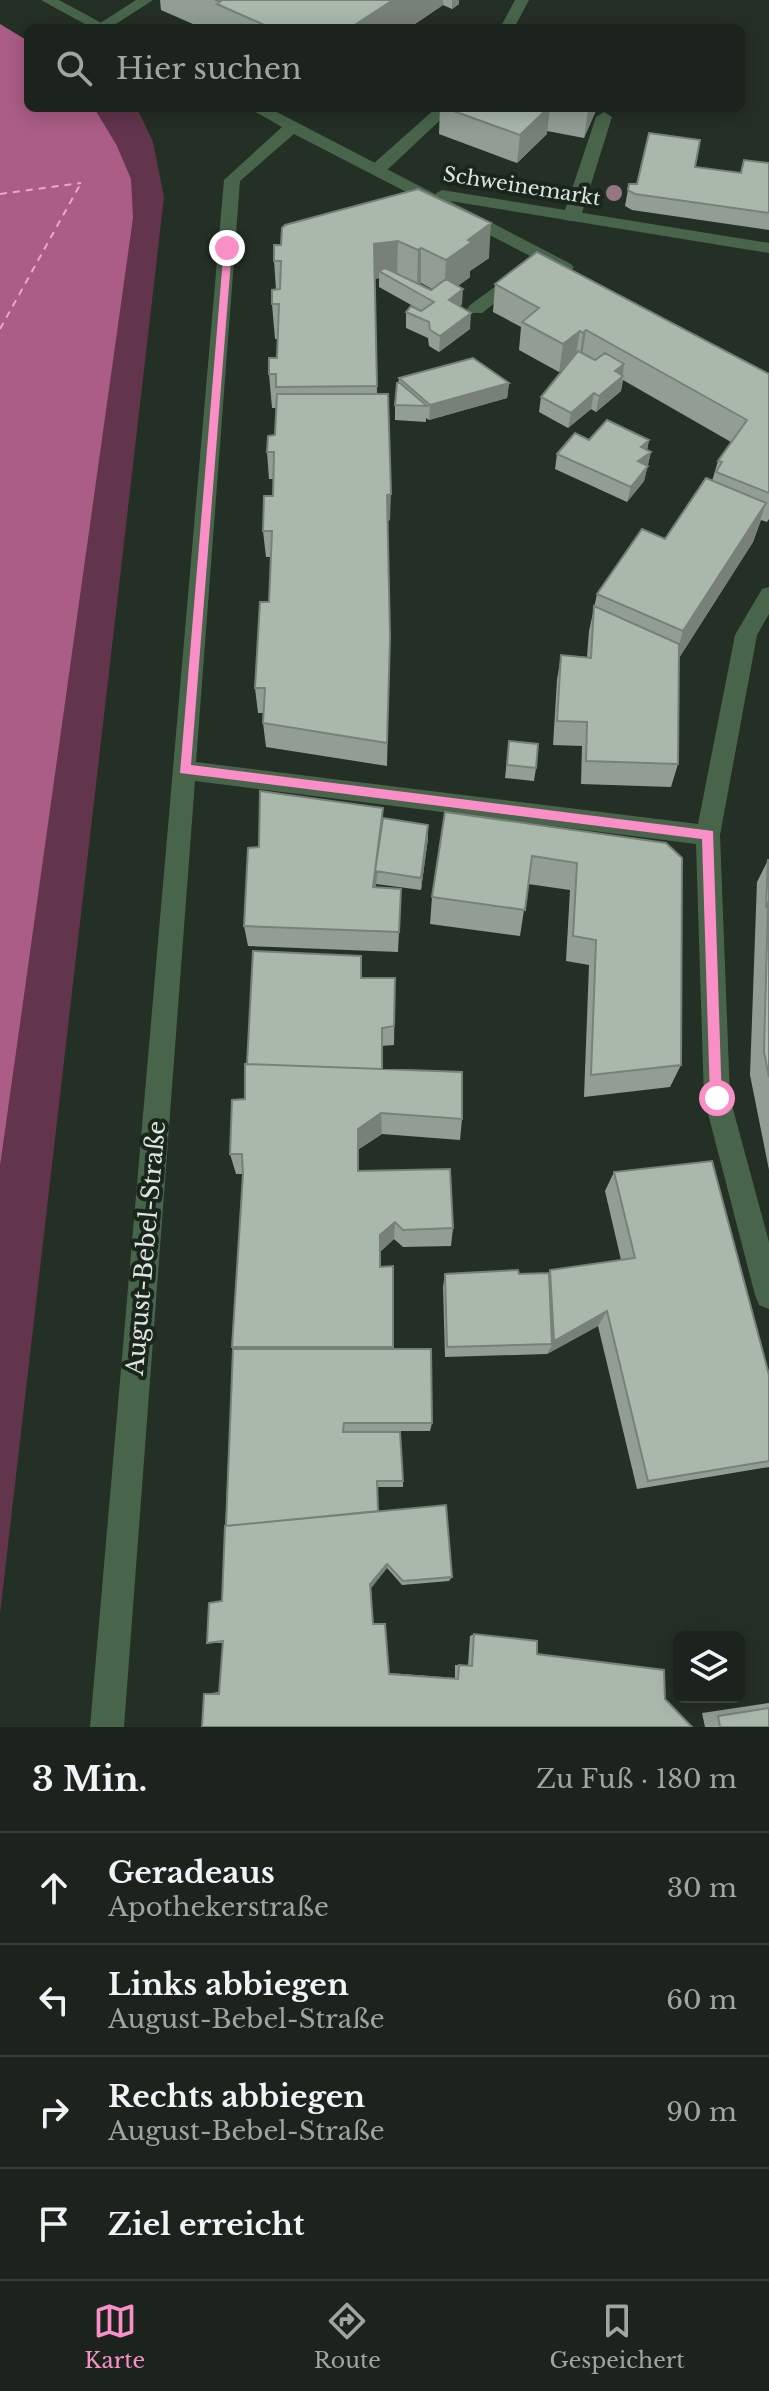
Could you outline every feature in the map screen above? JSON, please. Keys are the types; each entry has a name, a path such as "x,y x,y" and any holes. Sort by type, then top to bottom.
{"street":[{"path":"48,0 96,24"},
{"path":"107,24 146,0"},
{"path":"509,24 522,0"},
{"path":"265,112 420,192"},
{"path":"378,169 441,112"},
{"path":"572,216 604,117"},
{"name":"August-Bebel-Straße","path":"107,1727 232,180 293,126"},
{"name":"Schweinemarkt","path":"420,192 769,248"},
{"name":"Schweinemarkt","path":"420,192 586,279"},
{"path":"476,309 543,257"},
{"path":"769,595 708,835 717,1098 769,1295"},
{"path":"185,770 708,835"}],"shaded area":[{"path":"0,24 24,39 24,112 96,112 116,144 131,179 133,218 0,1166"},
{"path":"96,112 139,112 153,142 164,197 0,1614 0,1166 116,144"}],"building":[{"path":"215,0 393,0 356,24 262,24 217,4 220,2"},
{"path":"456,112 544,112 520,135"},
{"path":"649,133 700,140 695,167 741,173 744,160 769,163 769,213 635,194 628,190 629,184 637,184"},
{"path":"418,189 491,223 468,240 472,242 446,260 398,241 374,244 377,386 276,387 276,374 269,374 269,358 277,358 279,304 272,304 272,290 280,289 281,261 274,261 274,245 281,245 282,228"},
{"path":"537,252 769,374 769,493 716,472 722,462 718,461 747,420 586,330 563,344 522,322 539,308 495,284"},
{"path":"385,268 431,290 446,279 463,289 449,300 471,313 440,336 430,330 429,322 406,312 411,306 421,311 434,302 379,271"},
{"path":"578,351 595,360 605,353 624,364 615,371 623,376 599,396 594,393 571,413 541,397"},
{"path":"473,358 509,383 430,405 399,378"},
{"path":"397,383 400,383 427,406 395,405"},
{"path":"277,394 388,394 391,494 387,495 390,637 387,743 263,723 265,688 255,688 260,602 269,602 272,531 263,531 264,496 273,496 274,452 267,452 268,436 275,435"},
{"path":"607,420 649,440 641,447 651,452 638,461 648,466 631,487 557,454 575,433 589,440"},
{"path":"706,478 766,503 683,631 597,594 642,529 665,539"},
{"path":"594,606 679,644 678,764 586,761 587,722 557,721 561,655 591,658"},
{"path":"509,741 538,744 536,768 507,765"},
{"path":"260,791 383,808 373,887 401,889 399,932 244,926 248,848 259,847"},
{"path":"445,812 666,843 682,858 681,1065 591,1075 596,940 573,936 577,863 532,856 525,910 432,897"},
{"path":"383,818 428,825 421,878 375,871"},
{"path":"768,860 769,902 766,908"},
{"path":"769,902 769,1077 764,1052"},
{"path":"253,951 361,956 361,978 395,978 394,1026 382,1028 382,1069 247,1064"},
{"path":"245,1064 462,1072 462,1119 381,1113 358,1129 358,1171 450,1169 453,1228 403,1230 395,1222 380,1235 380,1267 393,1266 393,1347 232,1347 243,1174 242,1154 230,1154 232,1100 245,1099"},
{"path":"712,1161 769,1375 769,1461 648,1481 607,1311 554,1341 550,1270 635,1258 614,1172"},
{"path":"518,1270 519,1274 549,1273 552,1344 447,1347 445,1274"},
{"path":"233,1349 431,1349 432,1423 344,1423 343,1432 400,1432 403,1481 377,1481 378,1511 226,1526"},
{"path":"446,1505 452,1577 403,1581 387,1564 370,1584 373,1624 385,1624 389,1674 458,1679 459,1665 472,1666 474,1634 537,1641 537,1654 664,1670 665,1699 692,1727 202,1727 204,1694 219,1694 223,1641 207,1643 209,1603 222,1601 225,1526"},
{"path":"769,1708 769,1727 720,1727 718,1716"}],"ferry route":[{"path":"0,194 81,183 0,329"}],"route":[{"path":"227,248 185,770 708,835 717,1098"}]}
